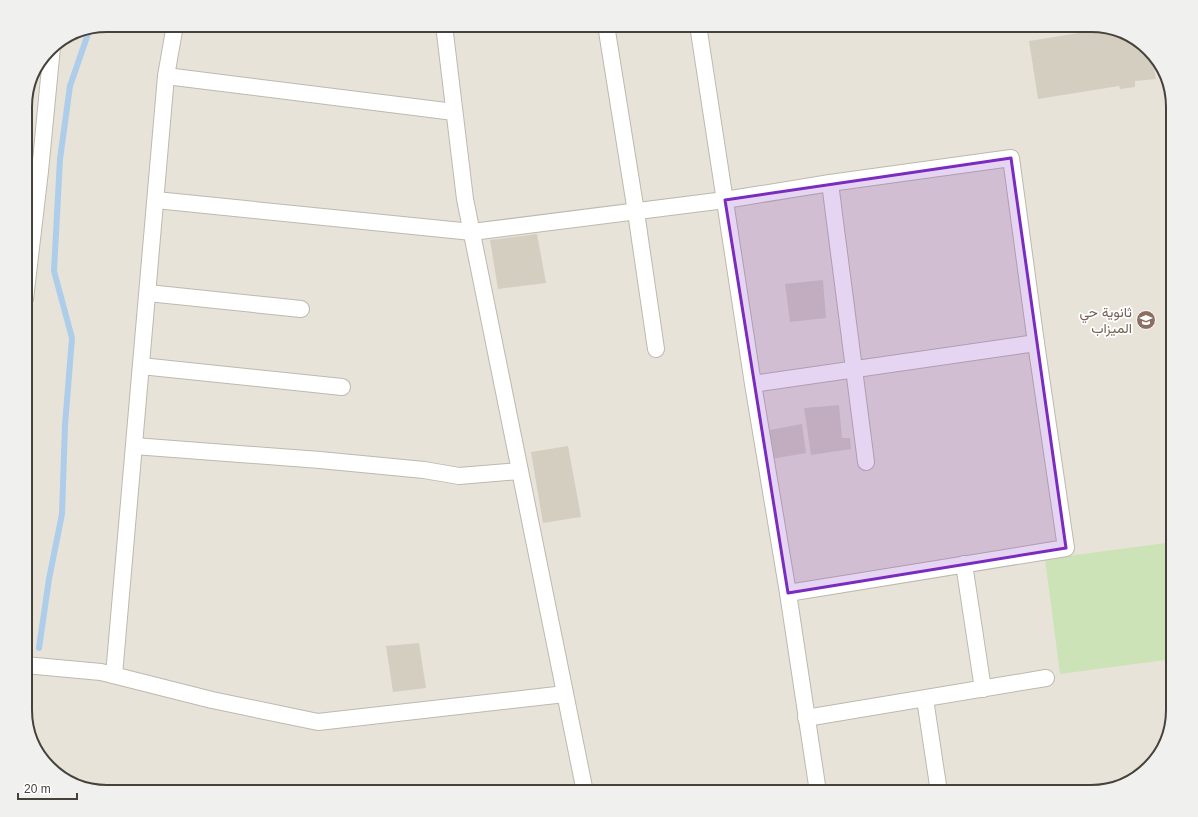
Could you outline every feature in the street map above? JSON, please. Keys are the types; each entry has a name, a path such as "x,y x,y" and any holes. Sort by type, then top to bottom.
{"street":[{"path":"114,676 166,76 174,32"},
{"path":"445,32 465,198 584,785"},
{"path":"607,32 656,349"},
{"path":"699,32 817,785"},
{"path":"32,186 48,61"},
{"path":"166,76 454,112"},
{"path":"156,200 472,232 725,200 830,183 1011,158 1066,548 788,593"},
{"path":"830,183 866,462"},
{"path":"148,294 301,309"},
{"path":"753,384 1036,343"},
{"path":"141,366 342,387"},
{"path":"134,446 320,460 424,470 459,476 520,471"},
{"path":"964,564 983,689"},
{"path":"32,666 101,672 212,700 318,722 566,694"},
{"path":"806,718 1046,678"},
{"path":"925,699 938,785"}],"highlighted area":[{"path":"1011,158 1066,548 788,593 725,200"}],"shaded area":[{"path":"1091,32 1120,38 1133,45 1147,58 1158,74 1165,93 1166,107 1166,710 1160,739 1153,752 1137,769 1128,775 1110,782 1091,785 107,785 78,779 65,772 54,763 42,747 38,739 32,715 32,102 36,83 48,61 61,48 70,42 93,33"}],"green space":[{"path":"1166,543 1166,660 1060,674 1045,559"}],"building":[{"path":"1084,32 1110,35 1128,42 1140,51 1153,65 1156,79 1135,81 1135,87 1120,89 1119,86 1038,99 1029,41"},
{"path":"537,234 546,283 498,289 490,240"},
{"path":"823,280 826,318 790,322 785,284"},
{"path":"839,405 842,438 850,438 851,449 811,455 804,408"},
{"path":"802,424 806,453 772,459 770,430"},
{"path":"568,446 581,517 543,523 531,452"},
{"path":"419,643 426,688 393,692 386,646"}],"waterway":[{"path":"39,648 49,579 62,514 65,425 72,338 54,271 60,159 70,86 88,35"}],"place":[{"name":"ثانوية حي الميزاب","path":"1146,320"}]}
